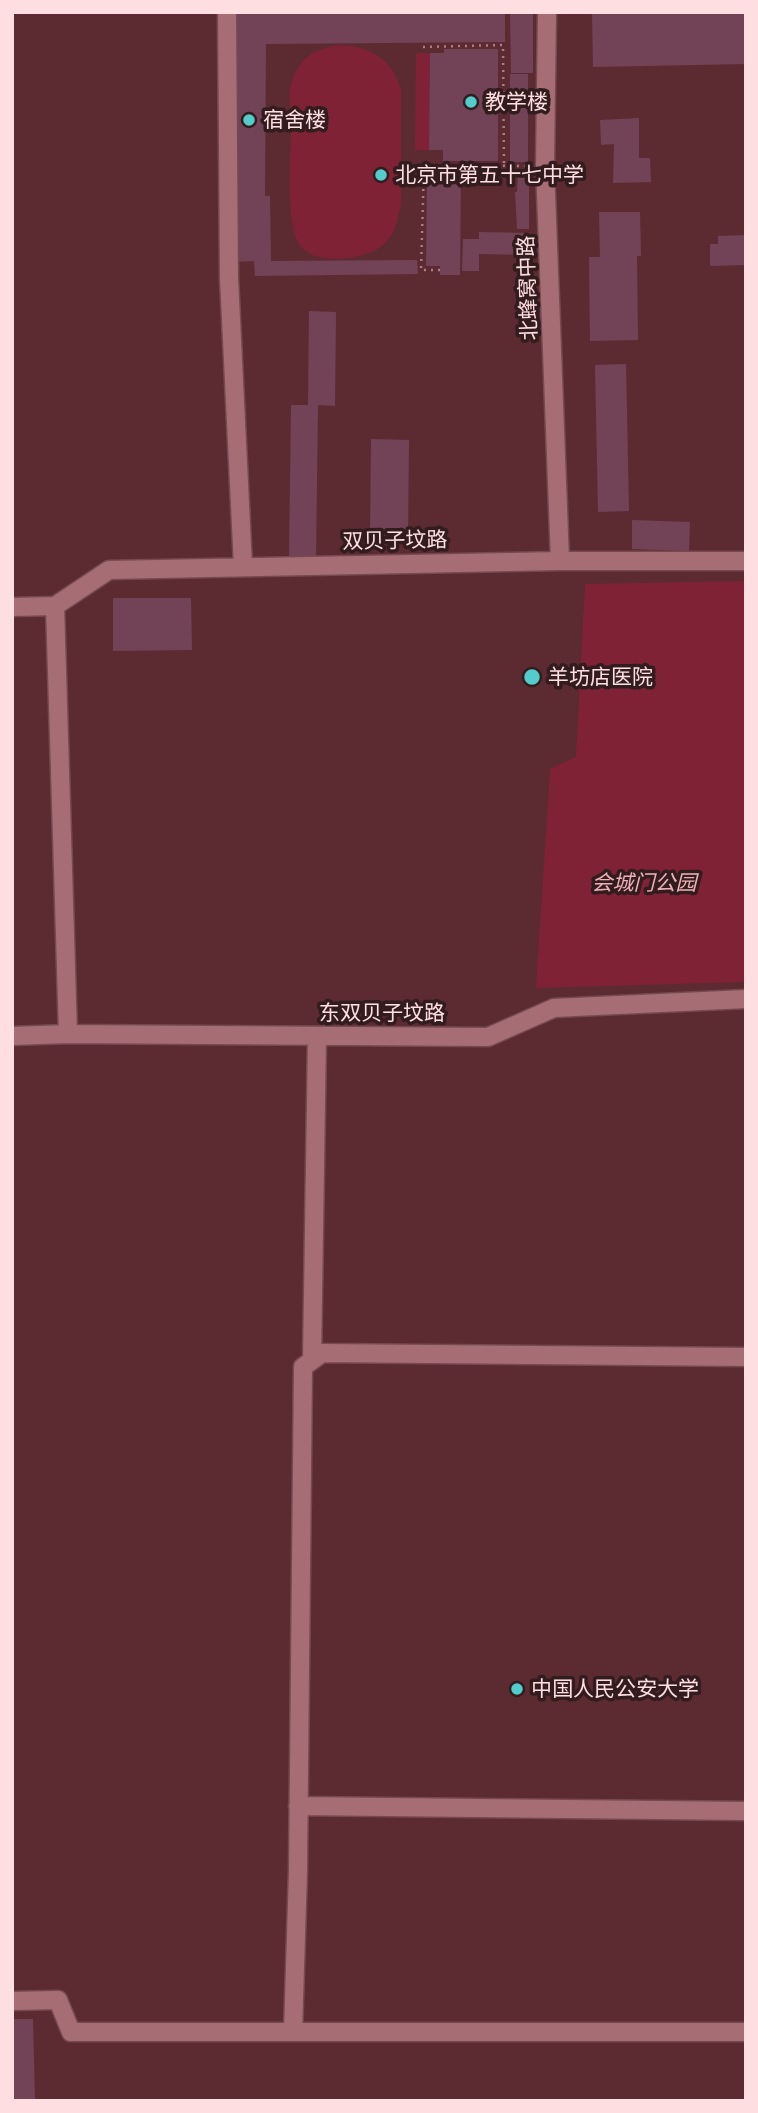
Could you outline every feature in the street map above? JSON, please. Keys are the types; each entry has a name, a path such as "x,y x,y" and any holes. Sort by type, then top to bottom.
{"street":[{"path":"227,12 229,278 243,566"},
{"name":"北蜂窝中路","path":"547,12 545,167 560,561"},
{"name":"双贝子坟路","path":"55,606 109,570 560,561 746,561"},
{"path":"12,607 55,606 68,1034"},
{"name":"东双贝子坟路","path":"12,1036 68,1034 488,1037 554,1007 746,999"},
{"path":"312,1360 317,1036"},
{"path":"293,2032 303,1367 322,1353 746,1357"},
{"path":"298,1806 746,1811"},
{"path":"12,2001 58,2000 71,2032 746,2032"}],"path":[{"path":"423,47 503,46 504,166"},
{"path":"440,270 421,270 424,165 545,167"}],"green space":[{"path":"337,45 359,48 377,55 392,69 401,89 401,203 396,226 387,242 374,251 339,259 315,256 299,244 292,220 290,187 292,81 299,66 307,58 319,50"},
{"path":"416,53 430,53 429,150 415,150"},
{"name":"会城门公园","path":"746,581 746,982 536,988 550,769 576,757 585,584"}],"building":[{"path":"227,12 505,12 505,42 266,44 265,196 270,196 271,261 417,260 418,274 255,276 254,261 232,262"},
{"path":"510,12 533,12 533,73 511,73"},
{"path":"592,12 746,12 746,64 593,67"},
{"name":"教学楼","path":"444,49 498,49 498,161 443,161 443,150 429,150 430,53 444,53"},
{"path":"510,74 528,74 528,162 510,162"},
{"path":"639,118 639,158 650,158 651,182 613,183 614,144 601,145 600,120"},
{"name":"教学楼","path":"441,168 461,168 460,275 440,275 440,266 426,266 427,178 441,178"},
{"path":"518,172 529,172 529,229 517,229 515,192"},
{"path":"599,212 640,212 641,256 637,256 638,340 590,341 589,257 600,257"},
{"path":"479,232 528,233 528,255 479,254 479,271 462,271 463,239 479,239"},
{"path":"746,235 746,265 710,266 710,244 718,244 718,236"},
{"path":"309,311 336,312 335,406 318,405 316,557 289,556 291,405 308,405"},
{"path":"626,364 629,511 598,512 595,365"},
{"path":"371,439 409,440 408,537 370,537"},
{"path":"632,520 690,522 689,551 632,549"},
{"path":"113,598 191,598 192,650 113,651"},
{"path":"12,2019 33,2019 35,2101 12,2101"}],"place":[{"name":"教学楼","path":"471,102"},
{"name":"宿舍楼","path":"249,120"},
{"name":"北京市第五十七中学","path":"381,175"},
{"name":"羊坊店医院","path":"532,677"},
{"name":"中国人民公安大学","path":"517,1689"}]}
